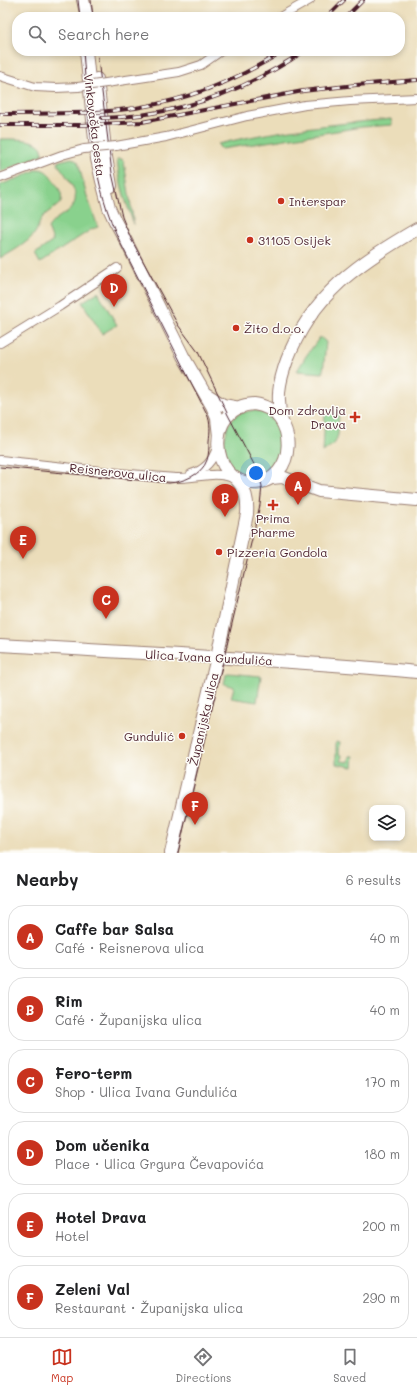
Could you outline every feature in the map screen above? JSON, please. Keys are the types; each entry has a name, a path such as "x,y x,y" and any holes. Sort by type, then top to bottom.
{"main road":[{"name":"Vinkovačka cesta","path":"87,56 97,159 102,181 115,221 127,242 183,356 215,413 219,439"},
{"name":"Vinkovačka cesta","path":"94,56 108,170 118,216 127,242"},
{"path":"298,483 291,467 287,452 286,433 279,407 279,386 295,341 308,319 323,299 354,268 417,229"},
{"path":"279,386 269,397 254,404 240,408 226,416 221,426 219,439 220,455 224,465 231,475 241,481 252,483 282,477 307,488 319,491 417,500"},
{"name":"Vinkovačka cesta","path":"204,393 223,405 240,408"},
{"path":"254,404 274,411 282,422"},
{"path":"269,479 276,474 283,465 287,452"},
{"name":"Županijska ulica","path":"171,853 218,657 247,514 247,496 244,488 236,479"},
{"name":"Županijska ulica","path":"247,514 256,494 269,479"},
{"name":"Ulica Ivana Gundulića","path":"0,645 218,657 417,672"}],"street":[{"path":"289,12 310,0"},
{"path":"0,76 35,87 78,87 179,72 201,65 214,56"},
{"path":"0,178 48,159 84,149 149,141 247,116 304,105 417,98"},
{"path":"0,344 117,268"},
{"path":"178,478 198,472 207,466 214,457 219,439"},
{"name":"Reisnerova ulica","path":"0,460 178,478 215,474 225,475 236,479"}],"green space":[{"path":"391,119 392,125 362,127 222,149 218,144 304,128"},
{"path":"0,139 19,139 34,142 42,149 42,155 0,172"},
{"path":"72,158 78,162 86,193 98,227 92,229 40,263 35,254 53,241 48,228 54,221 72,207 75,201 73,188 58,164 59,161"},
{"path":"117,159 122,159 124,162 134,225 123,192"},
{"path":"38,169 46,171 51,177 60,190 61,201 43,217 35,233 28,241 0,259 0,185"},
{"path":"98,292 117,325 102,334 82,302"},
{"path":"320,337 326,342 323,373 297,371 306,356"},
{"path":"254,410 271,415 282,432 281,454 271,473 252,478 236,473 226,458 224,442 228,425 234,417 240,413"},
{"path":"325,412 339,412 338,435 335,443 323,452"},
{"path":"226,674 261,676 257,702 231,698 234,687 224,684"},
{"path":"336,741 340,742 339,754 342,755 341,761 349,762 350,756 354,756 353,767 336,764"}],"tram line":[{"path":"78,0 79,12"},
{"path":"91,0 92,12"},
{"path":"0,467 169,483 180,481 196,474 205,465 207,460 210,428 207,414 121,244 111,221 93,150 83,56"},
{"path":"98,56 112,173 122,217 131,239 178,325 198,352 228,415 258,472 262,486 260,505 178,853"}],"railway":[{"path":"332,12 344,0"},
{"path":"351,12 363,0"},
{"path":"0,114 104,112 162,103 224,82 274,56"},
{"path":"102,118 156,112 182,107 208,99 233,90 281,66 296,56"},
{"path":"0,125 81,125 142,122 303,91 417,80"}],"place":[{"name":"Interspar","path":"281,201"},
{"name":"31105 Osijek","path":"250,240"},
{"name":"Dom učenika","path":"114,307"},
{"name":"Žito d.o.o.","path":"236,328"},
{"name":"Dom zdravlja Drava","path":"355,417"},
{"name":"Prima Pharme","path":"273,505"},
{"name":"Caffe bar Salsa","path":"298,505"},
{"name":"Rim","path":"225,517"},
{"name":"Pizzeria Gondola","path":"219,552"},
{"name":"Hotel Drava","path":"23,559"},
{"name":"Fero-term","path":"106,619"},
{"name":"Gundulić","path":"182,736"},
{"name":"Zeleni Val","path":"195,825"}]}
